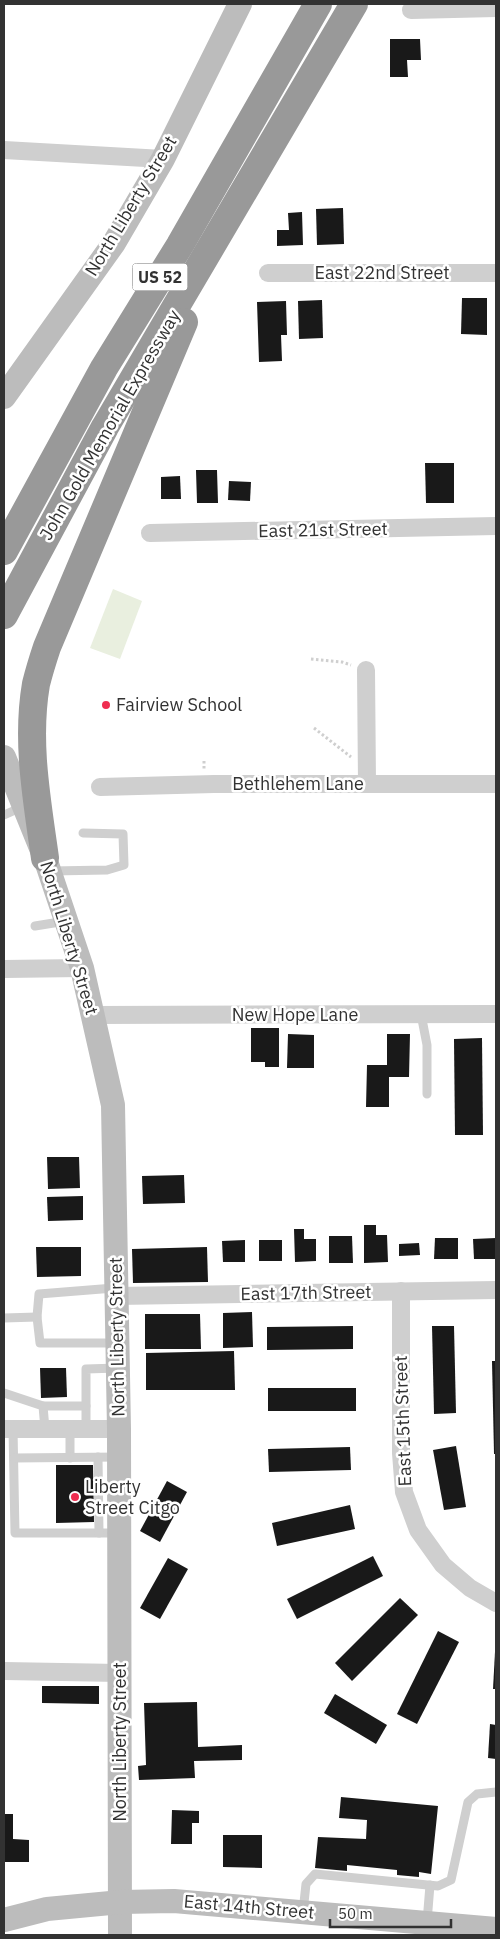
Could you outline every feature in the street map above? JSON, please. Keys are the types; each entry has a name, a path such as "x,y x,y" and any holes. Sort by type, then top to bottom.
{"highway":[{"name":"John Gold Memorial Expressway","path":"4,551 104,368 180,245 318,4"},
{"name":"John Gold Memorial Expressway","path":"4,614 105,427 354,4"},
{"path":"47,864 32,761 32,719 36,683 47,647 227,220"}],"main road":[{"name":"North Liberty Street","path":"4,397 114,243 163,158 240,4"},
{"name":"North Liberty Street","path":"4,757 14,810 47,864 82,968 113,1105 119,1429 108,1457 109,1533 119,1673 120,1935"},
{"name":"East 14th Street","path":"4,1920 47,1909 121,1902 174,1901 303,1912 416,1926 496,1929"}],"street":[{"path":"411,10 496,8"},
{"path":"4,150 163,158"},
{"name":"East 22nd Street","path":"268,273 496,273"},
{"name":"East 21st Street","path":"150,533 496,526"},
{"path":"366,670 367,784"},
{"name":"Bethlehem Lane","path":"100,787 496,784"},
{"path":"4,969 82,968"},
{"name":"New Hope Lane","path":"94,1015 496,1014"},
{"name":"East 17th Street","path":"117,1292 496,1290"},
{"name":"East 15th Street","path":"402,1291 401,1453 404,1492 418,1530 443,1565 470,1588 496,1603"},
{"path":"9,1429 119,1429"},
{"path":"4,1671 119,1673"}],"lane":[{"path":"47,864 108,870 124,865 124,834 83,833"},
{"path":"35,926 66,921"},
{"path":"421,1014 427,1045 427,1094"},
{"path":"117,1292 39,1294 37,1317 40,1343 118,1343"},
{"path":"4,1318 37,1317"},
{"path":"65,1460 86,1406 86,1369 118,1368"},
{"path":"4,1393 43,1406 86,1406"},
{"path":"43,1406 44,1429"},
{"path":"9,1429 14,1458 15,1532 109,1533 96,1508 96,1484 108,1457 65,1460 14,1458"},
{"path":"63,1523 63,1533"},
{"path":"303,1912 306,1884 315,1874 430,1885 444,1884 451,1880 468,1802 477,1794 496,1792"},
{"path":"416,1926 430,1885"}],"path":[{"path":"311,659 342,662 366,670"},
{"path":"314,728 356,761 367,765"}],"green space":[{"path":"113,589 142,601 120,659 90,648"}],"building":[{"path":"390,39 420,39 421,60 407,60 408,77 390,77"},
{"path":"343,208 344,244 317,245 316,209"},
{"path":"302,212 303,245 277,246 277,230 289,230 288,213"},
{"path":"462,298 487,298 487,335 461,334"},
{"path":"322,300 323,338 299,339 298,301"},
{"path":"286,301 287,335 281,335 282,361 259,362 257,302"},
{"path":"425,463 454,463 454,503 426,503"},
{"path":"196,470 217,470 218,503 197,503"},
{"path":"180,476 181,499 161,499 161,477"},
{"path":"229,481 251,482 250,501 228,500"},
{"path":"251,1028 279,1028 279,1067 265,1067 265,1062 251,1062"},
{"path":"288,1034 314,1035 314,1068 287,1068"},
{"path":"387,1034 410,1034 409,1077 389,1077 389,1107 366,1107 367,1065 387,1065"},
{"path":"482,1038 483,1135 455,1135 454,1039"},
{"path":"47,1157 79,1157 80,1188 48,1189"},
{"path":"184,1175 185,1203 143,1204 142,1176"},
{"path":"83,1196 83,1220 48,1221 47,1197"},
{"path":"364,1225 376,1225 376,1235 387,1235 388,1262 364,1263"},
{"path":"294,1229 304,1229 304,1239 316,1239 316,1261 295,1262"},
{"path":"329,1236 352,1236 353,1263 329,1263"},
{"path":"435,1238 458,1238 458,1259 434,1259"},
{"path":"496,1238 496,1259 474,1259 473,1239"},
{"path":"245,1240 245,1262 223,1262 222,1241"},
{"path":"259,1240 282,1240 282,1261 259,1261"},
{"path":"419,1243 420,1255 399,1256 399,1244"},
{"path":"36,1247 81,1247 81,1276 37,1277"},
{"path":"207,1247 208,1282 133,1283 132,1249"},
{"path":"252,1312 253,1347 223,1348 223,1313"},
{"path":"145,1314 200,1314 201,1349 145,1349"},
{"path":"353,1326 353,1349 267,1350 267,1327"},
{"path":"432,1326 454,1326 456,1413 434,1414"},
{"path":"234,1351 235,1390 146,1390 146,1353"},
{"path":"492,1361 496,1361 496,1454 494,1454"},
{"path":"40,1368 66,1368 67,1397 41,1398"},
{"path":"268,1388 356,1388 356,1411 268,1411"},
{"path":"456,1446 466,1507 444,1510 433,1450"},
{"path":"350,1447 351,1470 269,1472 268,1449"},
{"name":"Liberty Street Citgo","path":"56,1465 93,1465 94,1522 56,1523"},
{"path":"167,1481 187,1492 160,1542 140,1531"},
{"path":"350,1505 355,1529 277,1546 272,1523"},
{"path":"373,1556 383,1576 297,1619 287,1599"},
{"path":"168,1558 188,1569 160,1619 140,1608"},
{"path":"400,1598 418,1615 352,1681 335,1663"},
{"path":"438,1631 459,1642 417,1724 397,1714"},
{"path":"495,1652 496,1689 493,1689"},
{"path":"42,1686 99,1686 99,1704 42,1703"},
{"path":"335,1694 387,1725 376,1744 324,1713"},
{"path":"197,1702 198,1747 242,1745 242,1760 194,1761 195,1778 139,1780 138,1766 146,1765 144,1703"},
{"path":"490,1724 496,1725 496,1759 488,1758"},
{"path":"341,1797 438,1806 431,1874 419,1872 419,1877 397,1875 397,1870 347,1865 347,1871 315,1868 318,1837 366,1839 367,1820 339,1818"},
{"path":"172,1810 199,1811 199,1823 192,1823 192,1844 171,1844"},
{"path":"4,1814 13,1814 13,1839 29,1840 29,1862 4,1862"},
{"path":"223,1835 262,1835 262,1868 223,1867"}],"place":[{"name":"Fairview School","path":"106,705"},
{"name":"Liberty Street Citgo","path":"75,1497"}]}
